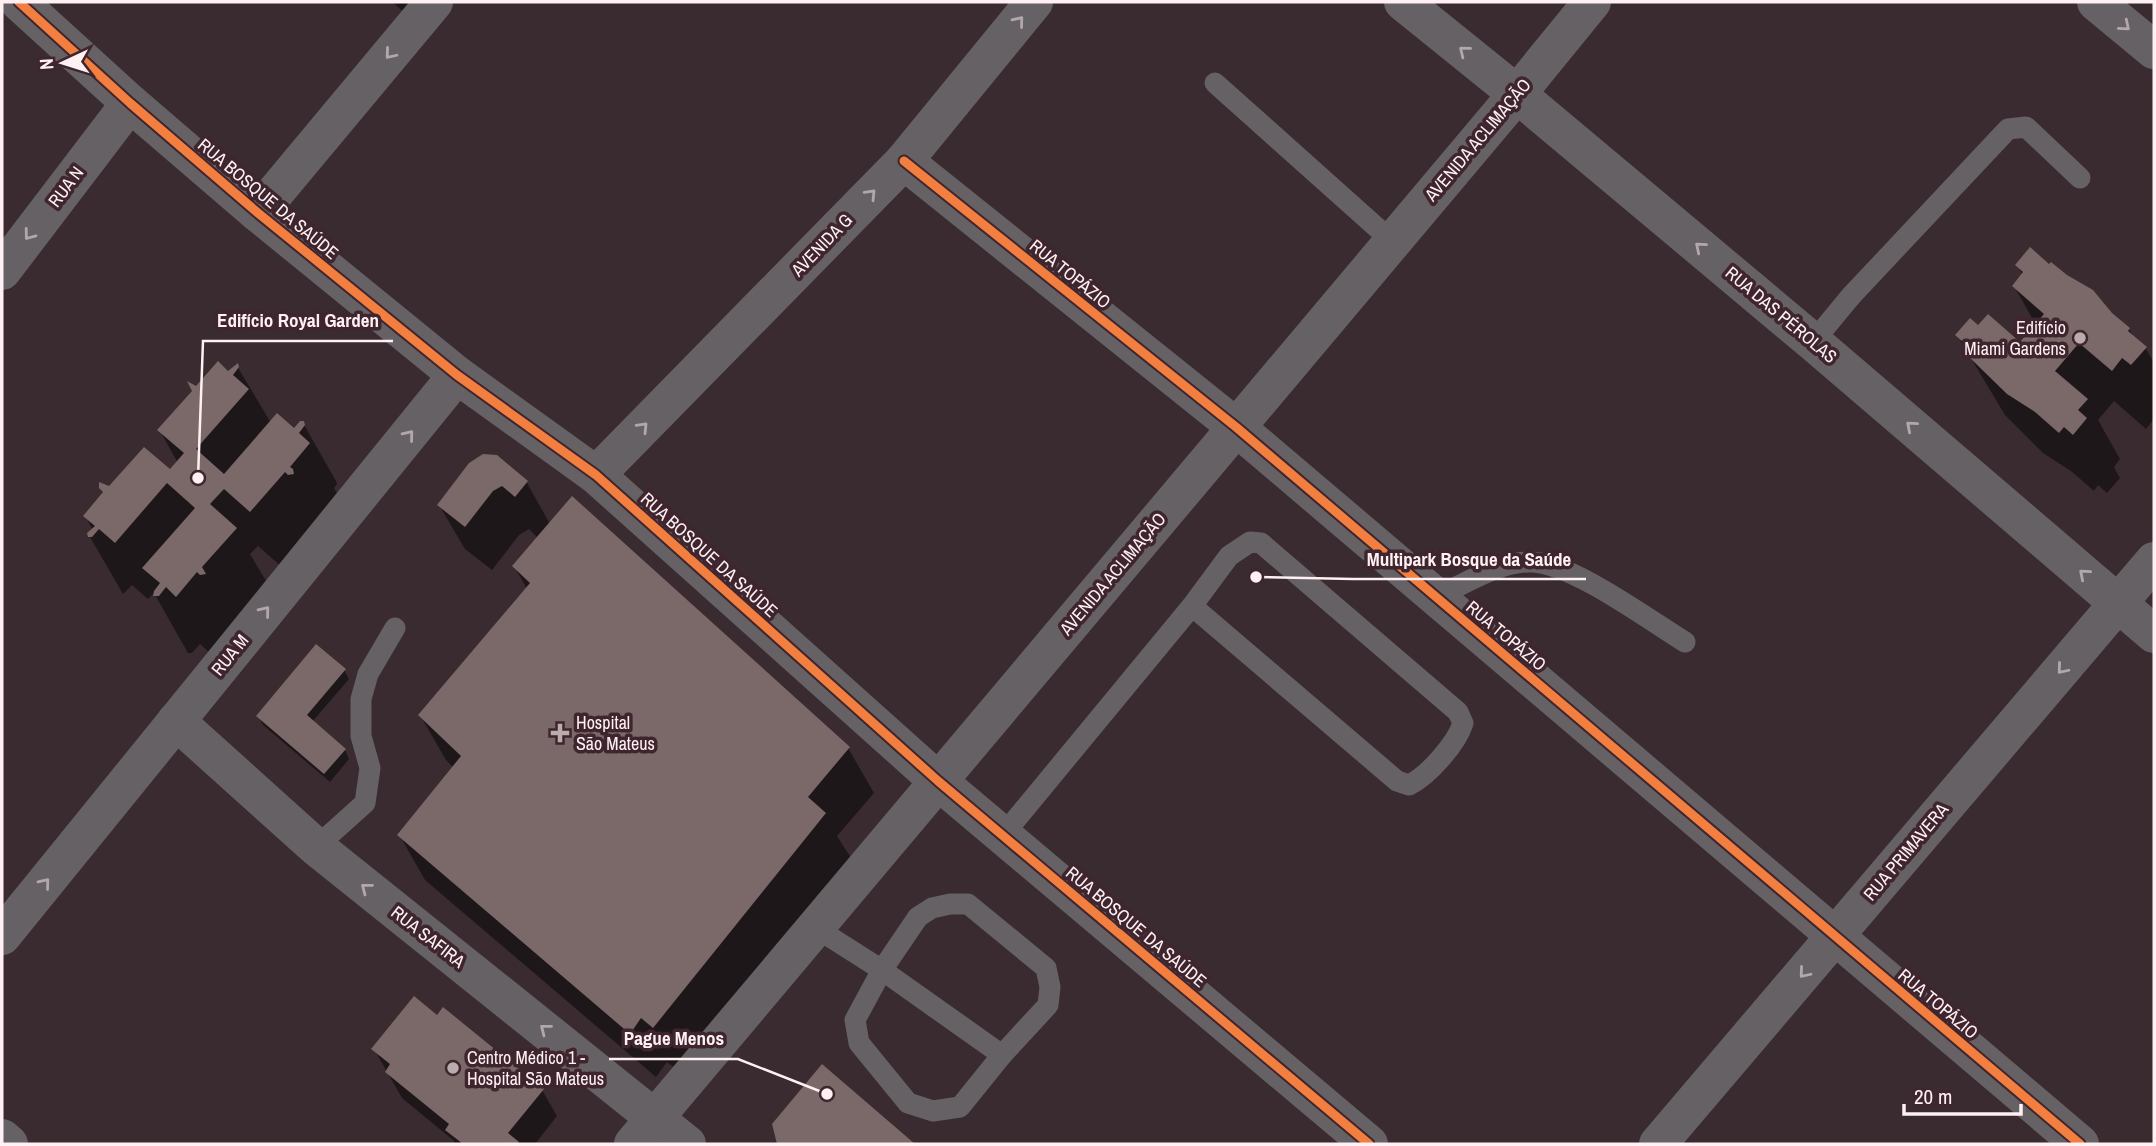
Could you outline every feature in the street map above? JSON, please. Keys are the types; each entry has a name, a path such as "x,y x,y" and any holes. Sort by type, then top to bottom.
{"street":[{"name":"RUA BOSQUE DA SAÚDE","path":"19,2 130,103 258,213 457,375 596,475 939,781 1369,1144"},
{"path":"258,213 434,2"},
{"name":"AVENIDA G","path":"596,475 904,161 1034,2"},
{"name":"RUA DAS PÉROLAS","path":"1403,2 1813,342 2154,635"},
{"name":"AVENIDA ACLIMAÇÃO","path":"644,1131 1592,2"},
{"path":"2096,2 2154,50"},
{"name":"RUA N","path":"2,271 130,103"},
{"name":"RUA TOPÁZIO","path":"904,161 1236,427 2080,1144"},
{"name":"RUA M","path":"2,936 457,375"},
{"name":"RUA PRIMAVERA","path":"1658,1144 2154,561"},
{"name":"RUA SAFIRA","path":"176,721 316,847 644,1131 687,1144"},
{"path":"2,1138 9,1144"}],"lane":[{"path":"1215,83 1393,242"},
{"path":"1813,342 1851,296 2008,129 2026,127 2080,178"},
{"path":"1003,835 1192,606 1229,556 1250,542 1261,543 1458,712 1463,723 1459,736 1419,780 1409,785 1397,781 1192,606"},
{"path":"1436,597 1500,568 1533,562 1573,573 1685,642"},
{"path":"316,847 365,803 370,768 361,736 361,699 368,674 395,628"},
{"path":"968,904 1046,968 1050,987 1048,1005 1002,1055 960,1107 933,1111 908,1103 859,1043 855,1020 881,970 918,917 932,908 968,904"},
{"path":"816,928 1002,1055"}],"building":[{"name":"Edifício Miami Gardens","path":"2030,247 2049,264 2051,262 2093,290 2112,313 2130,328 2128,331 2147,347 2131,365 2122,358 2112,371 2079,343 2055,371 2088,399 2078,410 2087,418 2073,435 2064,427 2059,433 2035,412 2007,394 1968,356 1973,351 1955,335 1970,318 1978,325 1988,314 2020,342 2044,314 2012,286 2023,272 2015,265"},
{"path":"218,361 228,371 238,363 239,367 233,375 249,389 196,449 224,474 277,413 294,428 300,421 304,421 305,425 299,433 310,443 290,467 294,474 288,475 285,472 250,512 224,489 210,504 237,528 202,567 206,574 200,575 197,572 176,597 166,587 159,596 153,596 160,583 142,568 195,508 167,483 115,543 99,529 92,537 88,537 87,533 95,526 83,516 103,492 99,488 99,482 109,486 144,447 170,469 184,453 157,430 192,391 187,381 196,386"},
{"path":"483,454 497,455 528,481 515,497 502,486 493,491 465,527 437,505 469,463"},
{"name":"Hospital São Mateus","path":"572,496 850,747 808,797 826,813 653,1028 641,1018 630,1034 397,835 461,756 418,715 530,583 512,566"},
{"path":"316,644 346,669 307,715 346,749 324,774 256,716"},
{"name":"Centro Médico 1 - Hospital São Mateus","path":"414,996 437,1015 443,1007 544,1089 508,1133 519,1142 517,1144 463,1144 445,1130 449,1124 385,1072 390,1064 371,1049"},
{"path":"822,1064 915,1144 777,1144 772,1124"}],"cycle path":[{"path":"19,2 130,103 258,213 457,375 596,475 938,781 1369,1144"},
{"path":"904,161 1236,427 2080,1144"}],"place":[{"name":"Edifício Miami Gardens","path":"2080,338"},
{"name":"Edifício Royal Garden","path":"198,478"},
{"name":"Multipark Bosque da Saúde","path":"1256,577"},
{"name":"Hospital São Mateus","path":"560,733"},
{"name":"Centro Médico 1 - Hospital São Mateus","path":"453,1068"},
{"name":"Pague Menos","path":"827,1094"}]}
